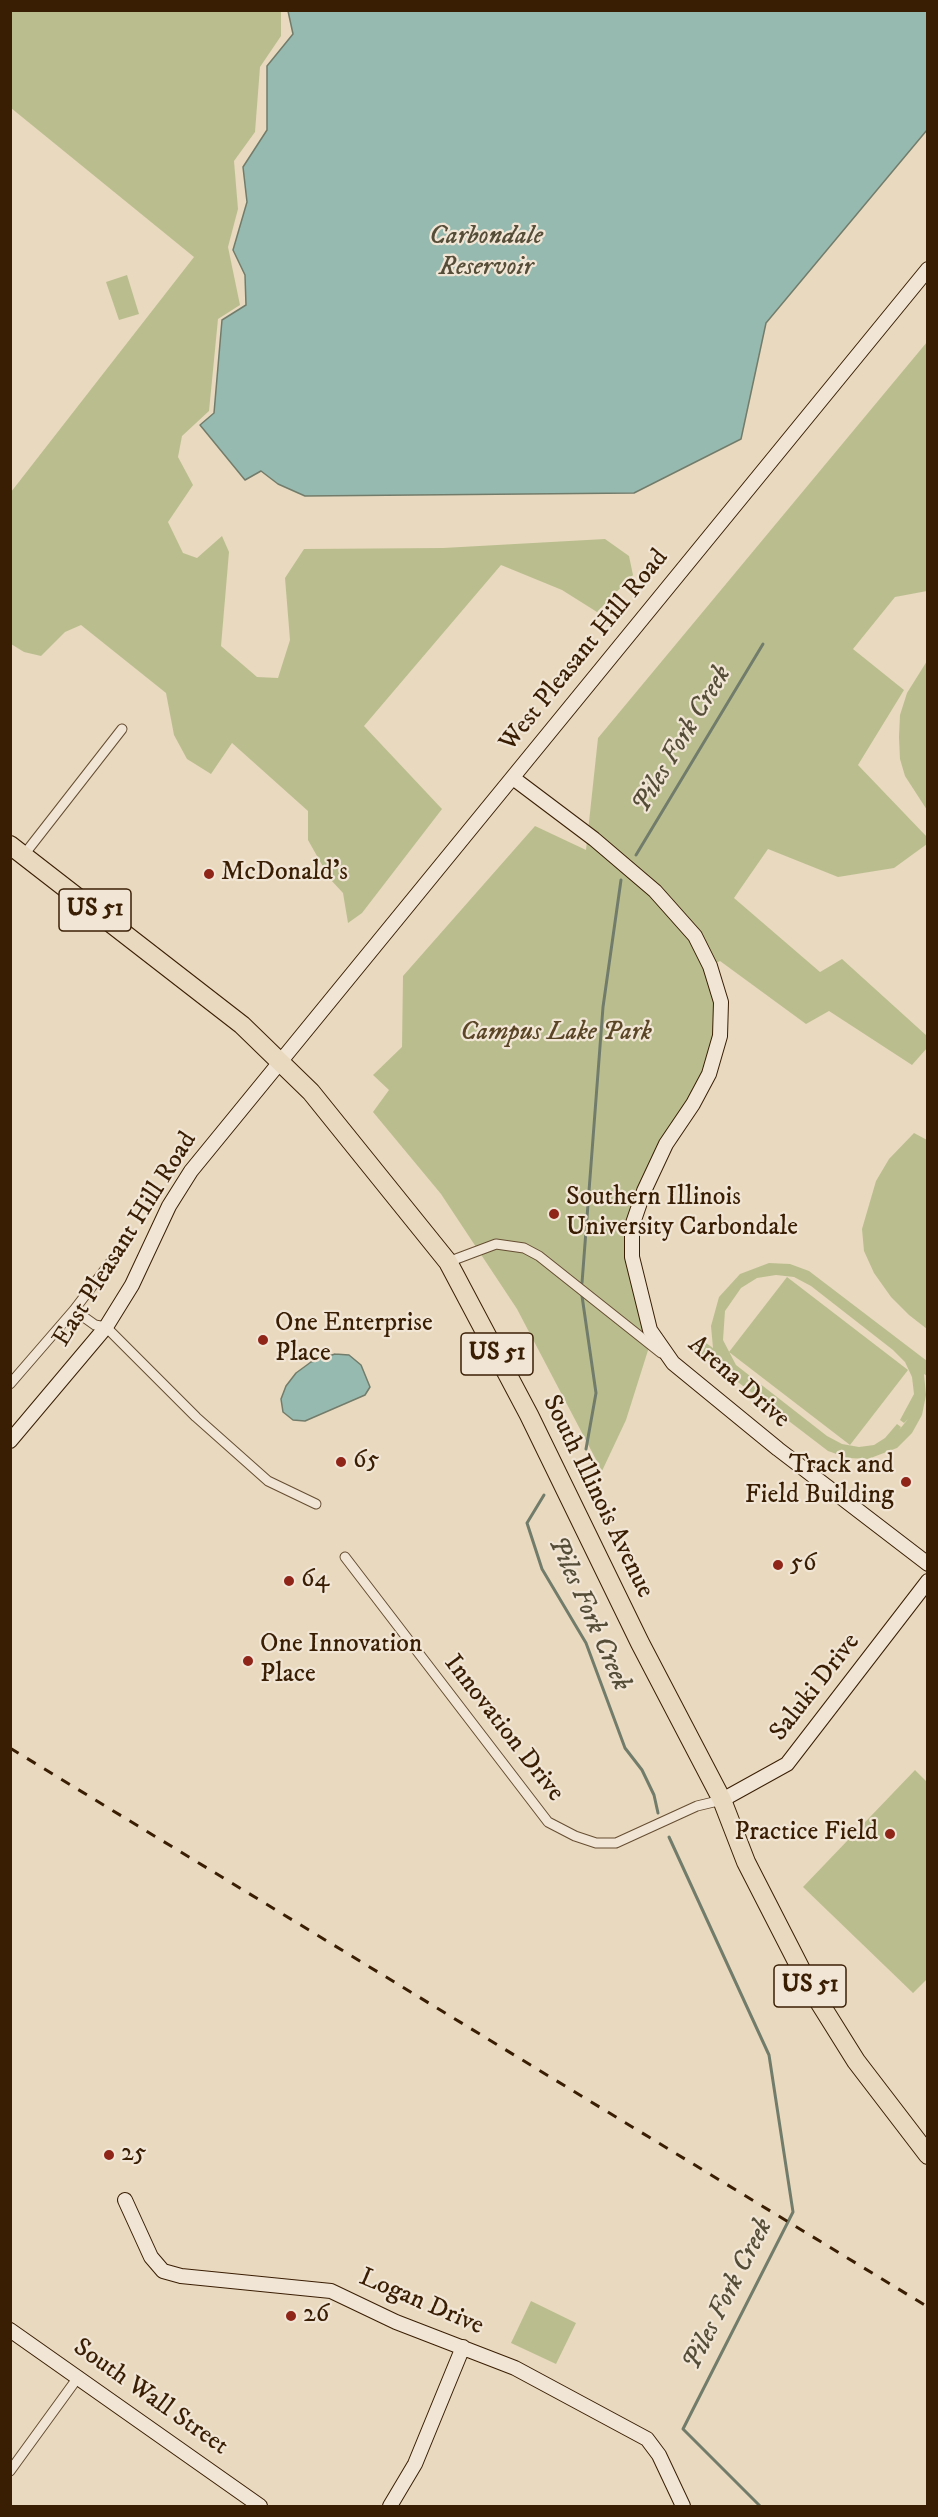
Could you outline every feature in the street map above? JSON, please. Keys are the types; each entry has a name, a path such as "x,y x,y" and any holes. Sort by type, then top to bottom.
{"highway":[{"name":"South Illinois Avenue","path":"17,851 213,1000 311,1092 448,1262 529,1415 640,1643 722,1800 746,1862 811,1989 856,2061 927,2155"}],"street":[{"name":"West Pleasant Hill Road","path":"279,1062 927,269"},
{"path":"17,851 122,729"},
{"name":"Arena Drive","path":"513,778 594,838 655,891 695,936 710,966 721,1002 720,1036 709,1074 693,1104 666,1143 644,1191 632,1226 632,1257 650,1330 673,1363 778,1449 927,1564"},
{"name":"East Pleasant Hill Road","path":"10,1441 106,1327 132,1285 169,1206 191,1171 279,1062"},
{"path":"448,1262 496,1244 524,1248 539,1256 673,1363"},
{"path":"10,1384 74,1310 116,1255"},
{"path":"74,1310 95,1325 106,1327 196,1417 268,1481 316,1504"},
{"name":"Innovation Drive","path":"345,1557 548,1822 575,1836 596,1843 616,1843 639,1835 697,1806 722,1800"},
{"name":"Saluki Drive","path":"722,1800 787,1764 927,1581"},
{"name":"Logan Drive","path":"125,2200 151,2257 163,2271 182,2276 331,2291 396,2322 515,2368 647,2439 659,2455 683,2506"},
{"name":"South Wall Street","path":"10,2330 79,2376 260,2506"},
{"path":"390,2506 415,2464 463,2347"},
{"path":"10,2471 79,2376"}],"green space":[{"path":"10,11 281,11 281,36 260,67 255,132 234,161 238,209 228,247 240,305 218,319 209,411 182,436 178,457 193,485 168,522 183,553 197,558 222,536 229,552 221,646 257,677 278,678 290,640 285,578 304,549 443,548 605,539 629,556 633,575 597,612 562,590 501,565 364,726 442,809 362,913 348,923 343,893 330,879 308,840 308,811 232,743 211,774 187,759 174,735 166,693 81,625 65,632 41,656 24,652 11,644 11,492 194,257 11,108"},
{"path":"127,275 139,314 119,320 106,282"},
{"name":"Campus Lake Park","path":"927,342 927,591 895,597 853,649 904,690 858,765 927,837 927,844 894,868 838,877 768,849 734,898 820,972 842,959 927,1036 927,1048 912,1065 829,1011 806,1024 720,961 710,966 722,1018 693,1104 632,1226 650,1344 626,1420 602,1471 517,1309 441,1194 373,1112 389,1090 373,1075 402,1047 403,976 535,826 586,850 598,738"},
{"path":"927,661 927,810 905,776 900,759 899,737 900,715 907,693"},
{"path":"914,1133 927,1140 927,1329 891,1297 874,1273 864,1251 862,1229 876,1181 889,1159"},
{"path":"769,1263 790,1264 809,1271 927,1361 927,1376 924,1374 926,1395 922,1415 912,1433 897,1448 868,1459 848,1458 828,1451 692,1347 699,1338 713,1348 711,1326 719,1297 740,1274","holes":["776,1275 794,1277 811,1286 905,1362 912,1377 914,1394 900,1420 904,1423 908,1419 899,1430 901,1427 897,1424 885,1438 874,1445 859,1447 842,1444 827,1436 736,1365 723,1340 725,1311 741,1288 757,1278"]},
{"path":"787,1277 908,1370 850,1445 729,1352"},
{"name":"Practice Field","path":"915,1770 927,1782 928,1978 913,1993 803,1887"},
{"path":"531,2301 576,2323 556,2364 511,2343"}],"water":[{"name":"Carbondale Reservoir","path":"288,11 927,11 927,130 766,323 741,439 634,493 305,496 278,484 261,471 245,480 200,425 214,413 222,320 246,305 245,275 233,250 247,202 243,167 267,130 267,66 293,34"},
{"path":"335,1354 349,1355 361,1365 370,1387 365,1395 305,1421 293,1420 283,1412 281,1399 286,1386 296,1373 311,1362"}],"waterway":[{"name":"Piles Fork Creek","path":"636,855 763,644"},
{"name":"Piles Fork Creek","path":"582,1283 603,1007 621,880"},
{"name":"Piles Fork Creek","path":"582,1296 596,1393 586,1449"},
{"name":"Piles Fork Creek","path":"544,1495 527,1523 542,1569 586,1643 625,1748 642,1770 654,1795 658,1813"},
{"name":"Piles Fork Creek","path":"669,1837 769,2055 793,2212 683,2429 760,2506"}],"railway":[{"path":"10,1748 928,2307"}],"place":[{"name":"McDonald's","path":"209,874"},
{"name":"Southern Illinois University Carbondale","path":"554,1214"},
{"name":"One Enterprise Place","path":"263,1340"},
{"name":"65","path":"341,1462"},
{"name":"Track and Field Building","path":"906,1482"},
{"name":"56","path":"778,1565"},
{"name":"64","path":"289,1581"},
{"name":"One Innovation Place","path":"248,1661"},
{"name":"Practice Field","path":"890,1834"},
{"name":"25","path":"109,2155"},
{"name":"26","path":"291,2316"}]}
